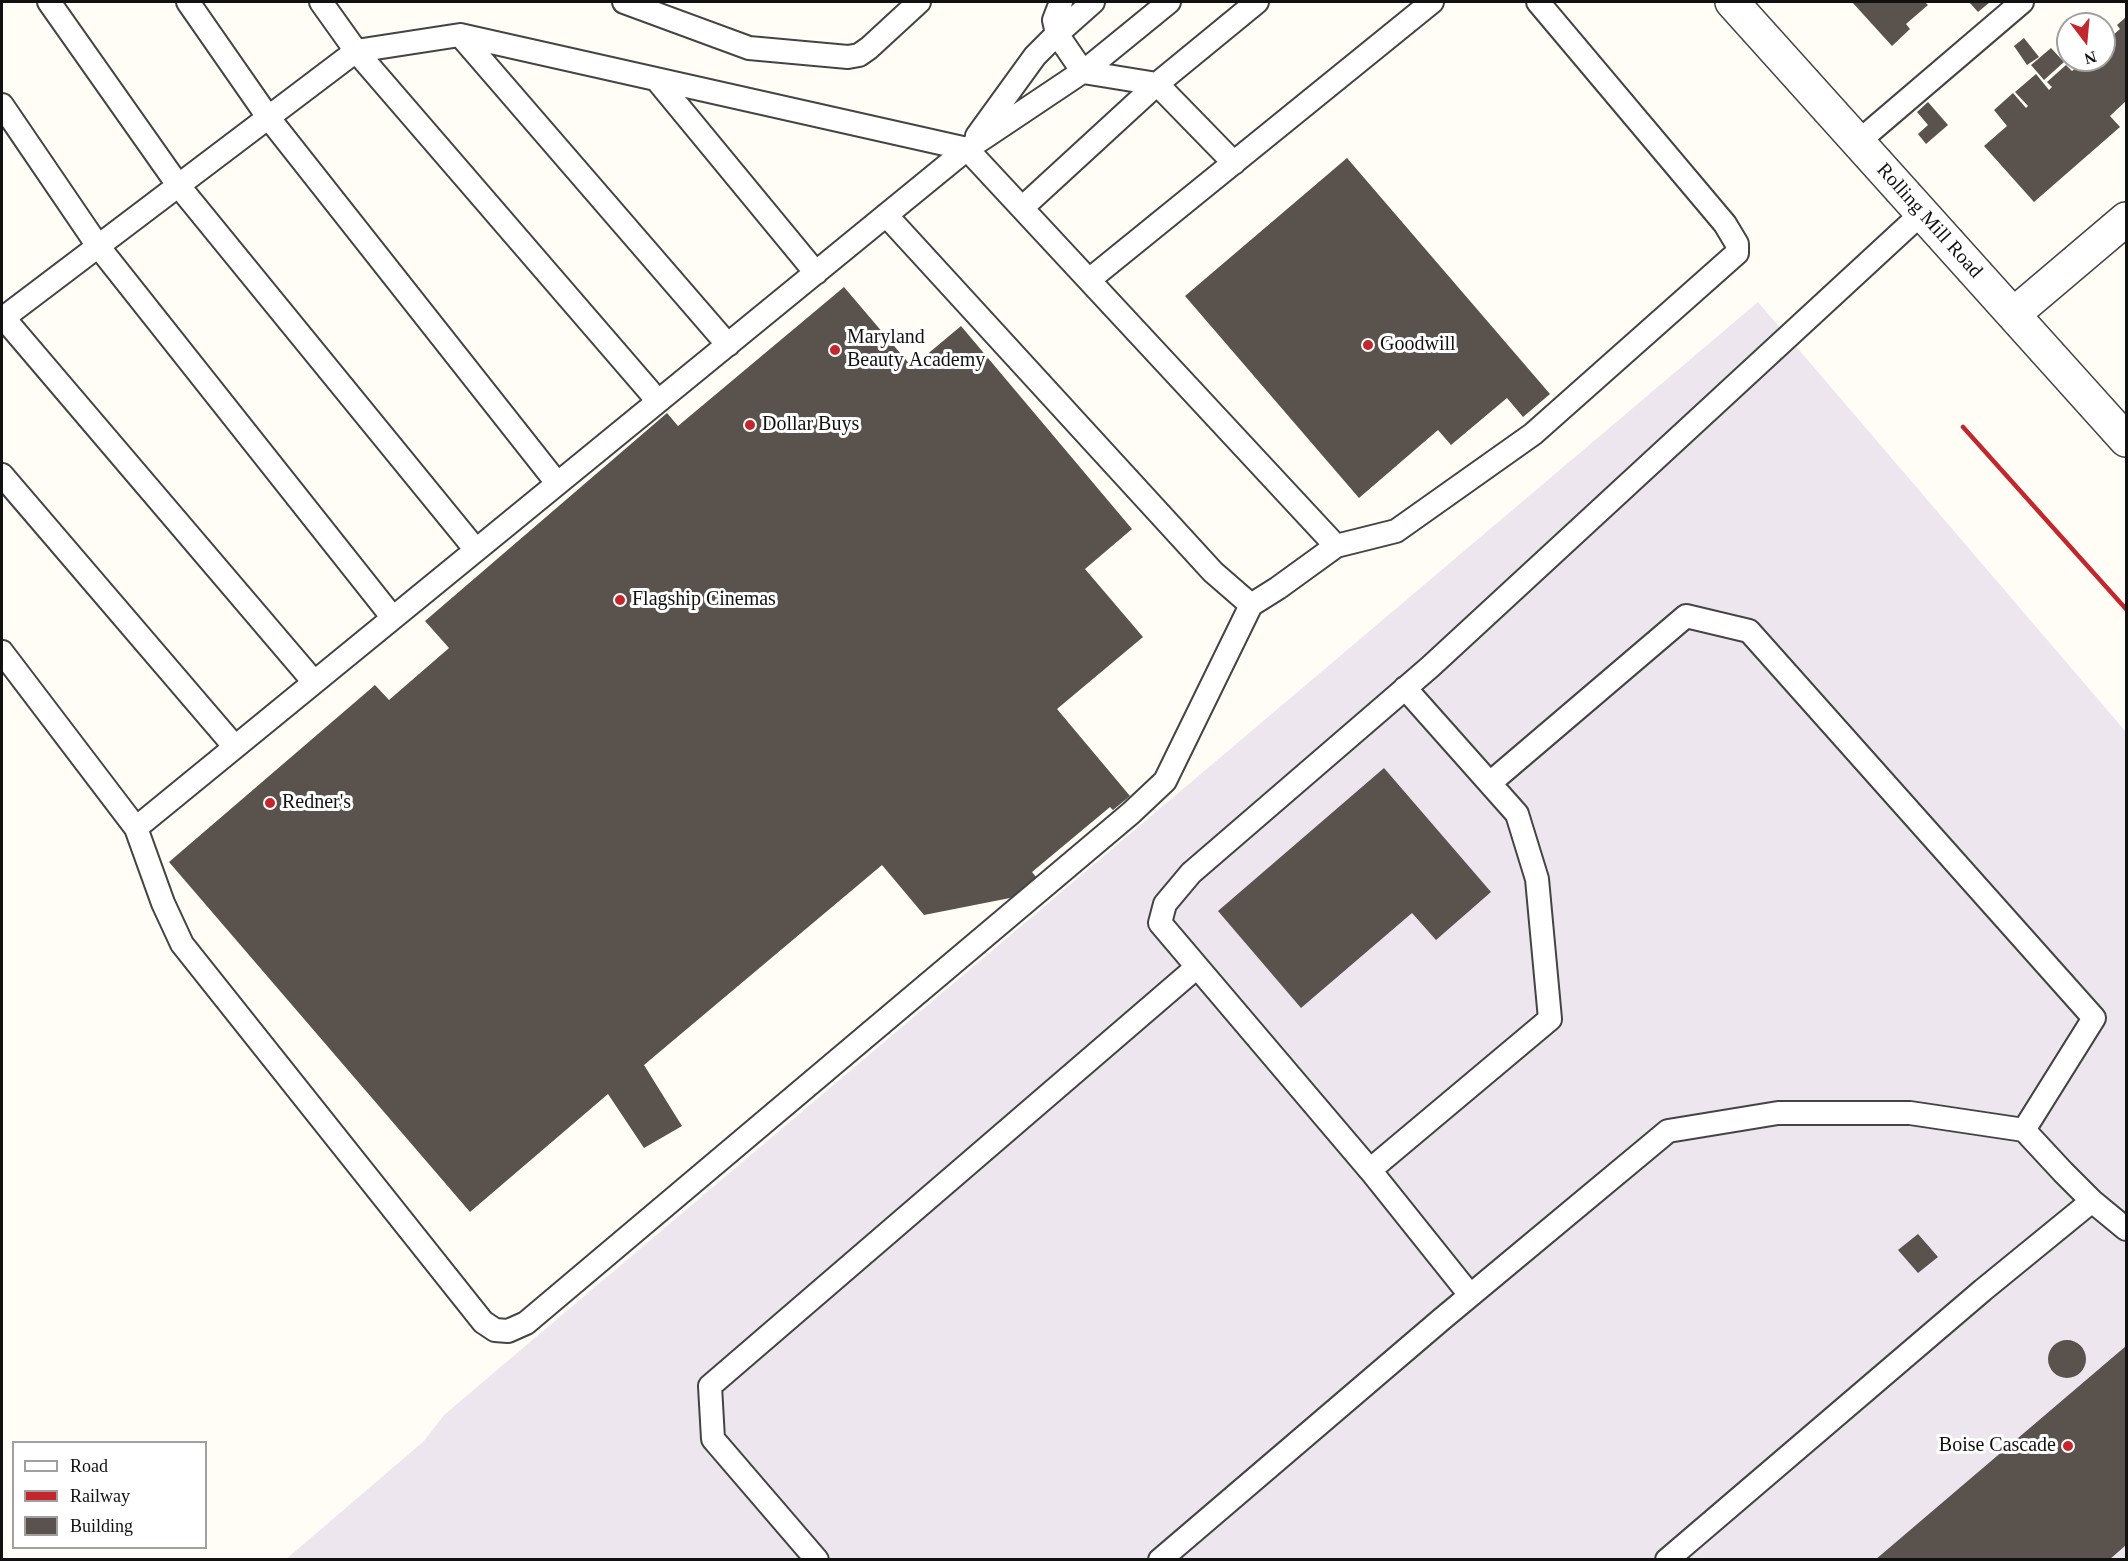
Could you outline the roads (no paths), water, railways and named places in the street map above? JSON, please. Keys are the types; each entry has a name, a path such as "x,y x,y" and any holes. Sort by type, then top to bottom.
{"street":[{"name":"Rolling Mill Road","path":"1732,2 2127,440"},
{"path":"2014,314 2127,219"}],"lane":[{"path":"49,2 178,185 476,550"},
{"path":"188,2 268,117 557,483"},
{"path":"321,2 356,51 658,401"},
{"path":"624,2 749,48 848,57 859,55 869,48 919,2"},
{"path":"1061,2 1054,20 1057,34 1083,72 1157,84 1234,163"},
{"path":"967,149 1035,56 1093,2"},
{"path":"136,828 967,149 1083,72 1169,2"},
{"path":"1022,208 1157,84 1257,2"},
{"path":"1089,280 1432,2"},
{"path":"2,652 136,828 163,903 182,944 483,1322 495,1330 508,1331 526,1323 1122,820 1165,781 1251,605 1336,546 1396,531 1533,434 1737,253 1737,244 1725,224 1538,2"},
{"path":"1858,142 2022,2"},
{"path":"460,35 728,345"},
{"path":"314,682 2,317 356,51 460,35 967,149 1336,546"},
{"path":"656,80 816,273"},
{"path":"2,105 98,246 393,618"},
{"path":"1470,1295 1370,1170 1160,923 1165,904 1191,873 1406,688 1922,213"},
{"path":"886,215 1213,572 1251,605"},
{"path":"2,475 235,747"},
{"path":"1490,783 1686,616 1749,631 2094,1018 2024,1130"},
{"path":"1370,1170 1550,1019 1537,879 1517,814 1406,688"},
{"path":"817,1560 713,1439 710,1386 1197,967"},
{"path":"1160,1560 1470,1295 1668,1131 1778,1113 1910,1113 2024,1130 2092,1201 2127,1229"},
{"path":"1667,1560 1983,1290 2092,1201"}],"railway":[{"path":"1963,427 2126,609"}],"place":[{"name":"Goodwill","path":"1368,345"},
{"name":"Maryland Beauty Academy","path":"835,350"},
{"name":"Dollar Buys","path":"750,425"},
{"name":"Flagship Cinemas","path":"620,600"},
{"name":"Redner's","path":"270,803"},
{"name":"Boise Cascade","path":"2068,1446"}]}
